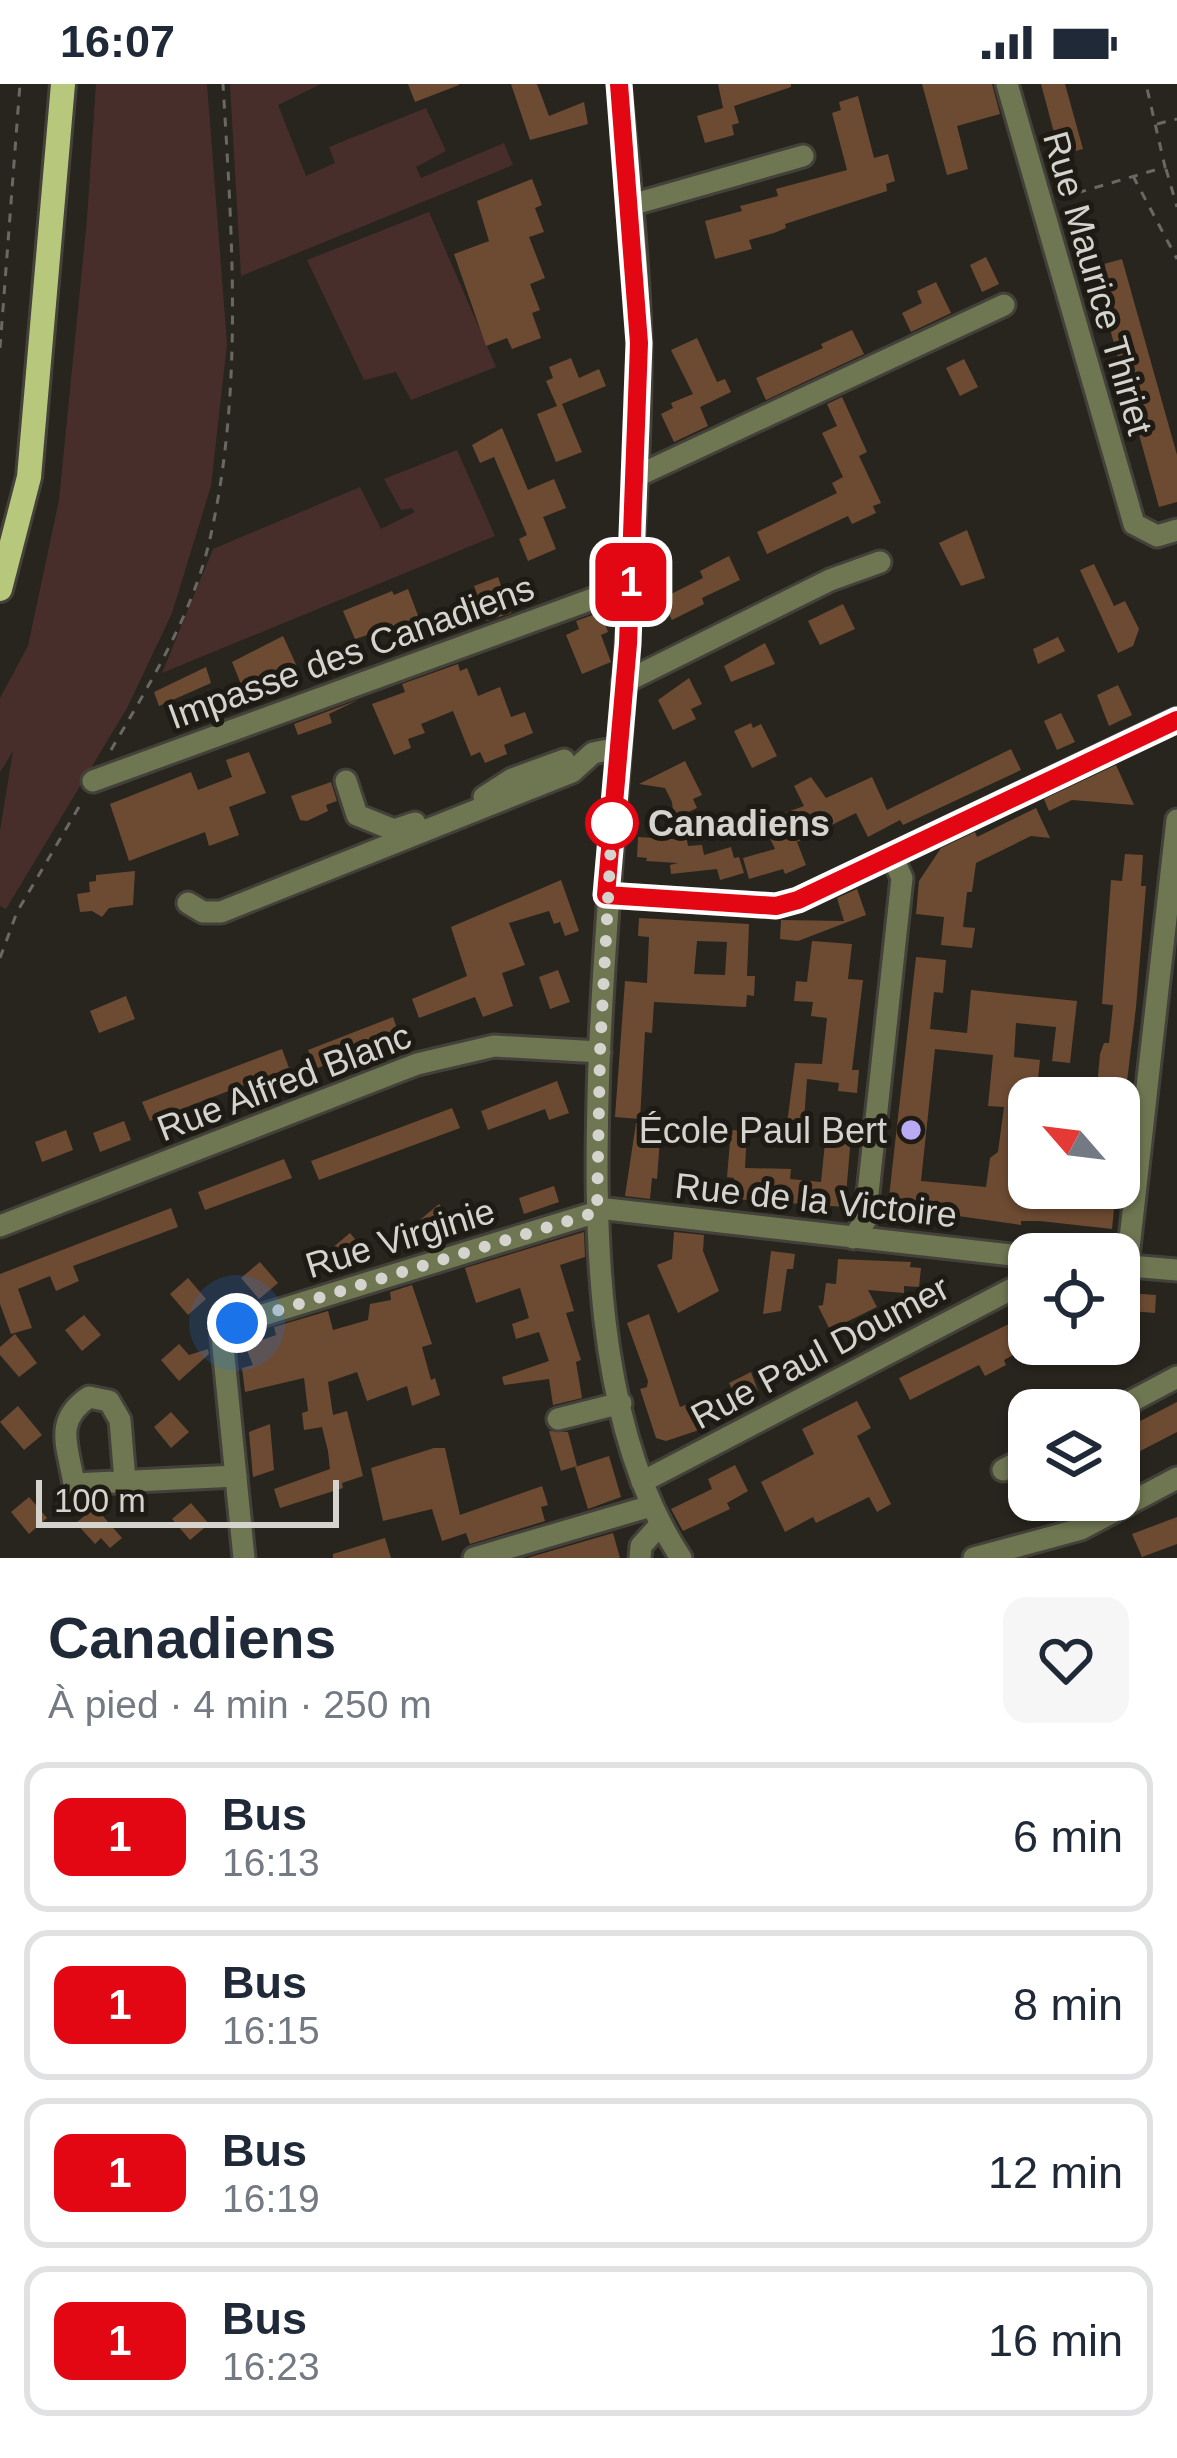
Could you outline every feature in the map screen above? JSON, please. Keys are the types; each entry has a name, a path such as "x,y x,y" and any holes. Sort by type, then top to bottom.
{"main road":[{"path":"0,589 29,477 63,84"}],"street":[{"path":"619,84 639,313 631,585 606,895 597,1212 608,1341 621,1403 655,1516 681,1558"},
{"name":"Rue Maurice Thiriet","path":"1007,84 1133,524 1157,536 1177,530"},
{"path":"631,205 803,156"},
{"path":"634,477 1004,304"},
{"path":"623,683 830,580 880,562"},
{"name":"Impasse des Canadiens","path":"93,781 631,585"},
{"path":"606,895 776,906 892,856 1177,719"},
{"path":"346,781 357,815 394,830 484,797 512,778 618,748"},
{"path":"188,903 203,912 220,912 572,772 593,753"},
{"path":"1127,1233 1177,820"},
{"path":"853,1238 865,1221 902,878 892,856"},
{"name":"Rue Alfred Blanc","path":"0,1226 417,1064 494,1046 600,1052"},
{"name":"Rue de la Victoire","path":"597,1212 607,1209 1008,1254"},
{"name":"Rue Virginie","path":"244,1558 221,1337 237,1323 597,1212"},
{"path":"1140,1267 1177,1270"},
{"name":"Rue Paul Doumer","path":"642,1482 1008,1291"},
{"path":"1140,1397 1177,1377"},
{"path":"125,1481 120,1420 110,1401 89,1397 72,1409 65,1426 74,1484 236,1476"},
{"path":"558,1419 621,1403"},
{"path":"1004,1470 1008,1468"},
{"path":"974,1558 1081,1529 1177,1478"},
{"path":"474,1558 655,1516"},
{"path":"640,1558 655,1516"}],"path":[{"path":"0,348 20,84"},
{"path":"0,958 35,878 167,652 208,545 232,384 223,84"},
{"path":"1146,84 1177,208"},
{"path":"1155,124 1177,119"},
{"path":"1041,203 1165,167"},
{"path":"1132,176 1177,259"}],"shaded area":[{"path":"96,84 207,84 227,344 211,486 172,613 127,708 6,909 0,906 0,831 13,751 0,772 0,698 28,646 59,500"},
{"path":"230,84 321,84 278,105 306,176 335,163 329,147 426,108 446,151 416,167 421,178 504,143 513,165 241,276"},
{"path":"429,212 496,367 411,400 396,372 364,380 307,260"},
{"path":"457,450 495,536 162,673 213,549 360,487 381,529 415,512 401,510 384,479"}],"building":[{"path":"408,84 459,84 459,85 415,102"},
{"path":"511,84 537,84 549,116 584,102 588,124 530,140"},
{"path":"718,84 791,87 734,106 739,123 732,125 734,135 705,143 697,116 723,108"},
{"path":"922,84 992,84 1000,114 957,126 968,169 947,175"},
{"path":"1041,84 1065,84 1083,149 1060,155"},
{"path":"858,96 874,158 888,154 895,181 886,184 887,191 785,224 786,228 749,240 752,249 715,259 705,221 778,196 776,189 847,170 832,113 841,110 839,102"},
{"path":"532,179 542,205 535,208 544,232 529,237 545,278 530,284 540,310 532,313 541,338 512,349 507,338 486,346 454,254 489,241 477,201"},
{"path":"986,257 999,284 982,292 970,265"},
{"path":"1122,259 1177,455 1177,502 1159,507 1093,267"},
{"path":"936,282 951,313 911,332 902,313 922,303 917,291"},
{"path":"852,330 864,354 766,400 756,378"},
{"path":"697,338 717,382 725,379 731,392 700,407 708,426 674,442 661,414 673,408 671,403 693,394 671,350"},
{"path":"571,358 579,378 599,369 606,386 562,404 582,452 556,462 537,414 557,406 546,381 553,378 549,367"},
{"path":"964,359 978,387 960,396 946,368"},
{"path":"842,397 867,452 859,456 881,503 873,506 876,513 852,524 848,516 767,554 757,532 837,493 832,483 843,477 822,433 837,426 827,404"},
{"path":"502,428 528,490 554,479 566,508 543,517 556,549 528,561 519,539 527,535 494,457 480,463 472,445"},
{"path":"967,530 985,578 961,586 939,543"},
{"path":"729,556 740,580 702,598 704,604 672,620 661,599 703,578 700,571"},
{"path":"1094,564 1114,606 1125,601 1139,629 1133,646 1118,653 1080,570"},
{"path":"498,577 511,613 487,621 474,586"},
{"path":"408,589 419,618 355,639 343,611"},
{"path":"843,604 855,629 820,645 808,621"},
{"path":"601,612 608,632 601,635 611,662 582,674 566,635 579,629 576,621"},
{"path":"283,636 299,671 245,694 232,662"},
{"path":"1058,637 1065,651 1038,664 1033,649"},
{"path":"765,643 775,664 731,682 724,666"},
{"path":"458,664 460,671 467,668 478,696 500,687 511,717 525,712 533,733 504,745 507,754 485,763 480,752 471,756 453,711 421,724 425,733 408,739 411,748 394,755 372,704 405,692 402,684"},
{"path":"206,667 211,683 159,706 154,692"},
{"path":"689,678 702,704 691,709 696,719 673,730 658,700"},
{"path":"1118,685 1132,715 1109,726 1097,695"},
{"path":"358,700 329,714 332,723 298,735 294,724"},
{"path":"1061,713 1075,742 1057,750 1044,721"},
{"path":"751,723 753,728 761,724 777,756 752,768 734,731"},
{"path":"1011,749 1021,770 868,837 856,813 797,842 806,865 785,874 783,869 749,879 743,858 775,849 762,821 804,806 794,786 811,777 826,798 872,777 887,810"},
{"path":"249,752 266,793 229,807 239,835 209,846 205,832 129,861 110,804 191,772 198,790 232,777 226,760"},
{"path":"685,761 702,795 693,799 697,808 674,819 665,788 639,784"},
{"path":"1116,765 1134,805 1072,800 1049,811 1044,799"},
{"path":"331,782 337,801 326,805 328,811 300,820 291,796"},
{"path":"1036,808 1050,838 1031,836 976,863 963,927 975,928 972,948 941,945 944,917 916,914 919,881 941,848 975,832 977,837"},
{"path":"638,837 687,840 688,846 702,845 704,855 731,847 744,873 720,880 717,869 671,874 670,865 678,863 637,857"},
{"path":"1125,854 1143,855 1141,886 1146,886 1128,1077 1098,1077 1100,1054 1104,1043 1109,1043 1113,1005 1102,1004 1111,880 1122,881"},
{"path":"135,871 133,905 109,908 102,917 92,911 80,912 77,894 90,892 89,882 96,881 96,875"},
{"path":"561,880 579,931 565,936 549,911 509,923 525,965 502,973 513,1006 483,1017 475,997 419,1018 412,999 467,976 451,927"},
{"path":"857,889 866,915 798,941 780,939 781,920 844,921 837,898"},
{"path":"639,918 749,924 747,976 755,976 754,996 747,995 746,1007 654,1002 652,1033 645,1032 640,1119 615,1117 625,981 647,983 649,937 638,936","holes":["697,941 727,942 725,975 694,974"]},
{"path":"812,941 852,944 848,979 863,980 852,1070 859,1070 857,1093 838,1091 839,1083 807,1079 803,1133 786,1131 795,1063 822,1064 827,1018 811,1016 813,1002 794,1001 796,981 807,982"},
{"path":"916,957 946,960 943,993 934,992 930,1029 967,1033 971,990 1077,1001 1070,1063 1052,1061 1056,1027 1016,1023 1014,1057 1040,1060 1038,1077 1008,1077 1008,1209 1114,1209 1112,1229 1040,1221 1021,1221 1021,1225 888,1206","holes":["935,1049 993,1055 988,1106 1004,1107 998,1152 990,1158 986,1187 921,1181"]},
{"path":"558,970 570,1002 550,1009 539,977"},
{"path":"126,996 135,1019 99,1033 90,1011"},
{"path":"393,1017 400,1037 315,1069 308,1050"},
{"path":"282,1049 289,1068 150,1121 142,1102"},
{"path":"557,1081 569,1113 549,1120 545,1109 488,1130 481,1111"},
{"path":"452,1108 460,1128 319,1180 311,1161"},
{"path":"124,1121 131,1140 100,1152 93,1133"},
{"path":"636,1123 661,1125 657,1179 652,1178 650,1199 625,1196"},
{"path":"66,1130 73,1150 42,1162 35,1142"},
{"path":"731,1130 747,1131 745,1168 791,1169 790,1179 821,1182 826,1133 851,1136 845,1207 733,1199 734,1178 727,1177"},
{"path":"284,1159 292,1178 205,1210 198,1192"},
{"path":"554,1186 559,1202 524,1214 519,1198"},
{"path":"439,1204 457,1225 439,1240 421,1219"},
{"path":"171,1208 178,1227 73,1266 79,1281 56,1291 50,1276 18,1289 32,1328 11,1334 0,1304 0,1274"},
{"path":"584,1232 585,1257 560,1265 574,1311 566,1313 581,1360 576,1362 582,1398 553,1405 549,1379 504,1385 502,1377 549,1361 539,1332 516,1339 512,1324 529,1318 520,1288 476,1303 465,1268"},
{"path":"674,1232 704,1235 703,1251 719,1291 678,1313 657,1265 672,1259"},
{"path":"350,1233 367,1254 349,1269 331,1249"},
{"path":"771,1251 795,1254 793,1269 787,1269 781,1311 763,1314"},
{"path":"838,1259 911,1262 910,1267 921,1268 919,1287 904,1286 904,1293 868,1290 877,1307 830,1330 818,1306 823,1305 826,1283 836,1284"},
{"path":"260,1262 278,1283 259,1299 241,1278"},
{"path":"188,1278 206,1299 188,1315 170,1294"},
{"path":"412,1285 432,1344 422,1347 440,1395 412,1406 407,1386 367,1401 357,1372 328,1382 333,1415 347,1411 363,1476 342,1483 343,1488 280,1508 274,1489 330,1469 328,1451 322,1427 304,1430 302,1413 308,1411 304,1378 245,1392 242,1368 253,1365 245,1346 276,1335 274,1327 328,1311 333,1330 368,1320 370,1304 391,1300 390,1292"},
{"path":"1140,1294 1156,1295 1155,1313 1140,1312"},
{"path":"649,1314 680,1407 691,1403 699,1430 666,1441 656,1438 640,1389 648,1381 627,1323"},
{"path":"84,1315 101,1335 82,1351 65,1330"},
{"path":"1008,1324 1006,1365 985,1376 979,1365 910,1400 899,1378"},
{"path":"15,1334 37,1363 19,1377 0,1355 0,1347"},
{"path":"179,1344 189,1355 208,1349 209,1354 179,1381 161,1360"},
{"path":"751,1372 758,1391 738,1400 729,1383"},
{"path":"857,1401 871,1428 857,1436 891,1504 877,1512 869,1497 816,1523 813,1517 785,1532 761,1482 814,1454 802,1429"},
{"path":"1177,1402 1177,1432 1140,1451 1140,1421"},
{"path":"18,1406 42,1435 24,1450 0,1422"},
{"path":"171,1412 189,1432 171,1448 154,1427"},
{"path":"270,1424 274,1470 253,1477 249,1432"},
{"path":"549,1431 568,1432 577,1466 561,1471"},
{"path":"445,1448 460,1515 542,1486 548,1505 541,1507 545,1521 470,1544 466,1533 442,1541 432,1509 383,1521 371,1468"},
{"path":"609,1456 621,1497 588,1509 575,1467"},
{"path":"735,1465 748,1491 727,1503 730,1509 683,1531 671,1509 712,1489 708,1479"},
{"path":"29,1497 47,1518 29,1534 11,1512"},
{"path":"191,1503 209,1524 190,1540 172,1519"},
{"path":"95,1507 122,1538 110,1548 101,1538 95,1544 76,1523"},
{"path":"1177,1517 1177,1544 1142,1557 1132,1534"},
{"path":"613,1533 620,1558 527,1558"},
{"path":"385,1538 391,1558 333,1558 333,1554"}],"bus line":[{"name":"1","path":"619,84 639,343 628,644 606,895 776,906 798,900 1177,720"}],"place":[{"name":"Canadiens","path":"612,823"},
{"name":"École Paul Bert","path":"911,1130"}],"route":[{"path":"237,1323 597,1212 612,823"}]}
